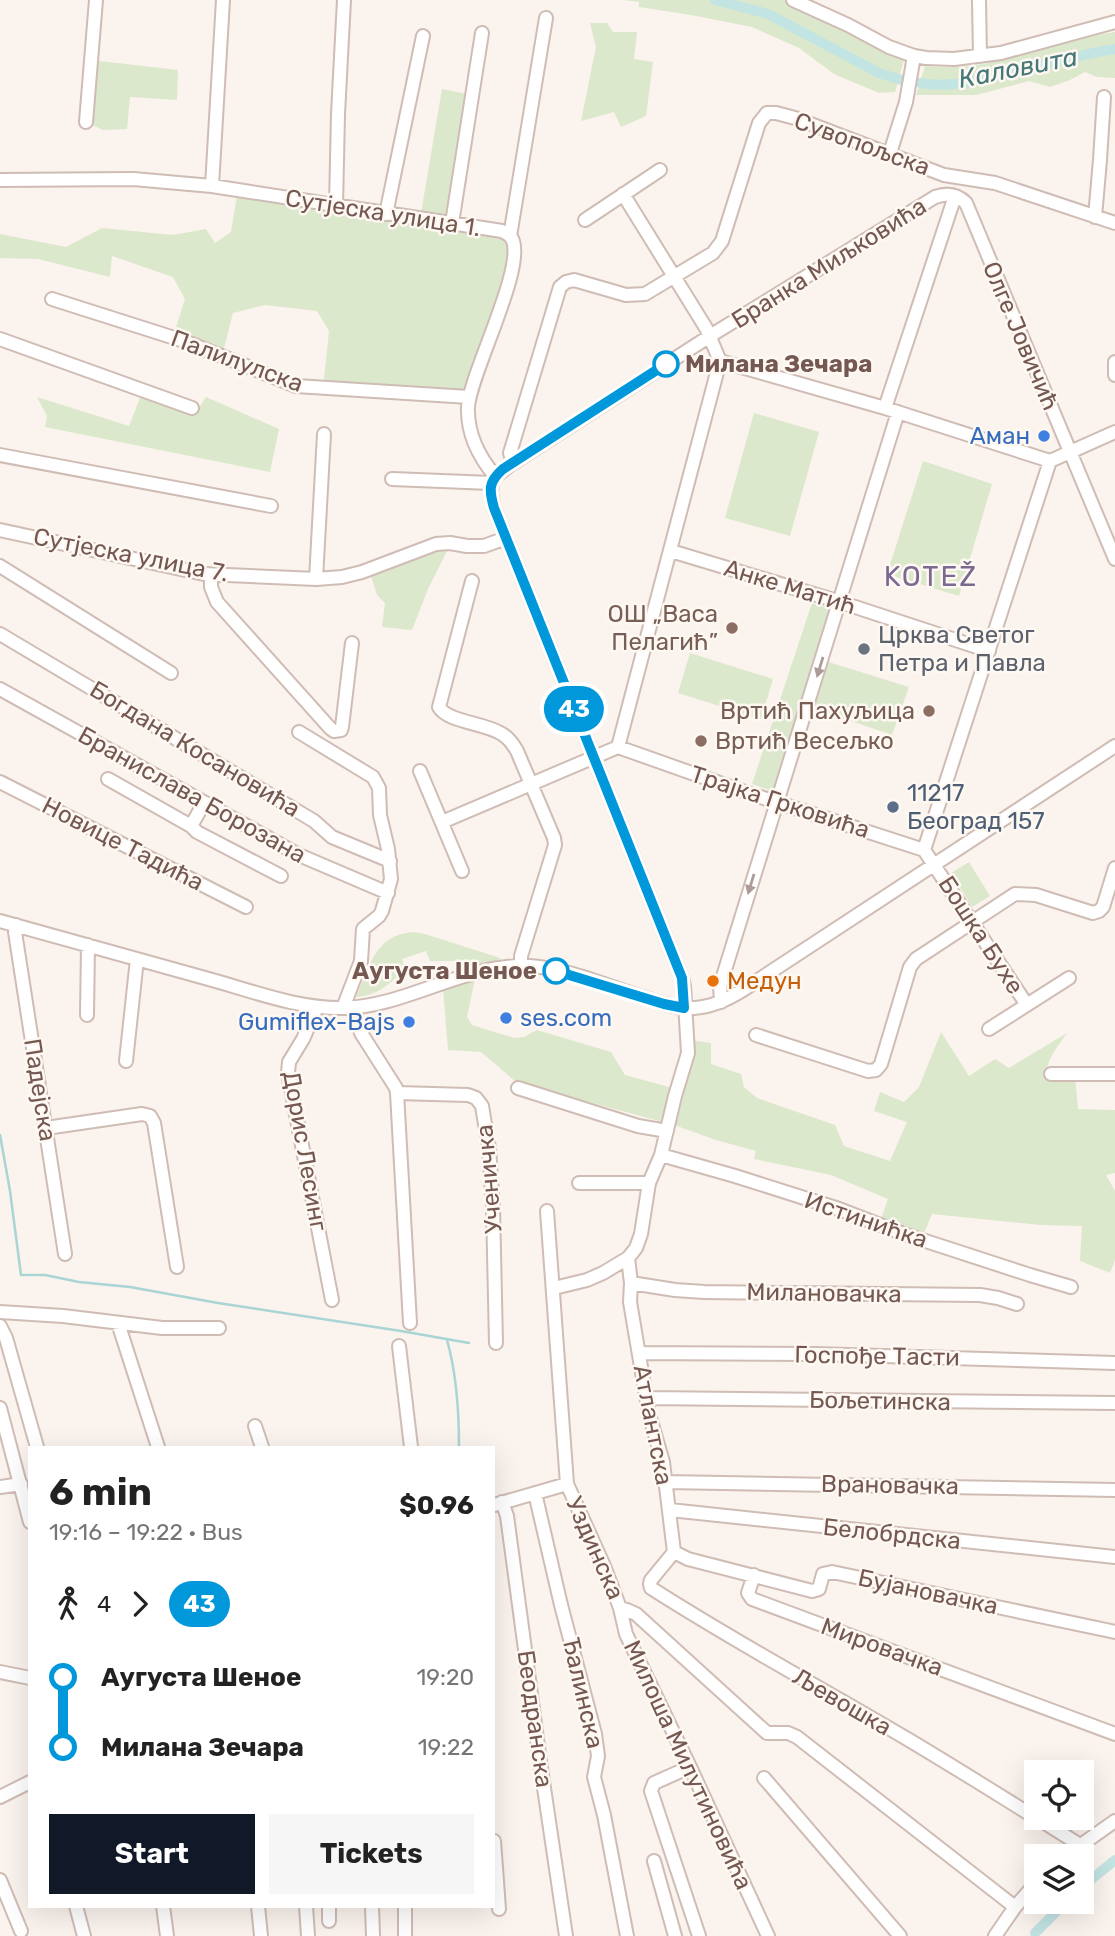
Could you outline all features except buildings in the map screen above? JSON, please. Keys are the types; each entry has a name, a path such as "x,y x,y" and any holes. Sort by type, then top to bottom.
{"street":[{"path":"86,122 96,0"},
{"path":"212,186 223,0"},
{"path":"336,206 344,0"},
{"path":"793,0 889,47 914,56 954,59 1012,50 1115,22"},
{"path":"979,0 980,56"},
{"path":"510,236 546,18"},
{"path":"452,223 482,33"},
{"path":"386,214 424,36"},
{"path":"890,153 906,102 914,56"},
{"path":"1095,217 1104,97"},
{"name":"Сувопољска","path":"675,276 713,253 722,241 759,123 767,113 795,118 944,175"},
{"path":"584,220 660,170"},
{"path":"944,175 1004,185 1115,223"},
{"path":"944,175 956,198"},
{"name":"Сутјеска улица 1.","path":"0,180 133,179 212,186 502,231 510,236 513,245 510,278 469,397 468,420 475,446 493,480"},
{"path":"721,1002 720,986 840,602 892,410 956,198 982,180"},
{"path":"442,822 618,747 720,361 710,336 623,194"},
{"name":"Бранка Миљковића","path":"493,480 513,463 710,336 935,197 956,198"},
{"name":"Олге Јовичић","path":"956,198 1070,451 1115,559"},
{"path":"513,463 510,453 559,287 574,280 634,296 650,292 675,276"},
{"name":"Палилулска","path":"52,299 184,341 296,386 469,397"},
{"path":"0,339 192,408"},
{"path":"720,361 892,410 1050,461 1115,432"},
{"path":"1115,362 1115,374"},
{"path":"316,579 324,434"},
{"path":"0,455 271,506"},
{"path":"935,865 925,850 1050,461"},
{"path":"392,480 493,480 491,493 494,508 682,978 688,1053 661,1155 649,1184 639,1240 628,1258 617,1266 587,1280 554,1289"},
{"name":"Сутјеска улица 7.","path":"0,530 211,575 316,579 362,572 436,544 484,545 506,538"},
{"name":"Анке Матић","path":"670,551 840,602 989,651"},
{"path":"0,566 170,673"},
{"path":"211,575 211,587 218,602 334,731 341,730 342,727 352,643"},
{"path":"472,582 439,707 445,713 497,730 509,739 532,785 555,845 521,956 521,966"},
{"name":"Богдана Косановића","path":"0,634 314,821 332,837 390,861"},
{"name":"Бранислава Борозана","path":"0,689 309,860 388,892"},
{"path":"299,732 376,780 380,792 381,824 390,861 391,879 379,916 363,929 361,961 348,1007 397,1093 410,1323"},
{"path":"0,921 317,1007 377,1004 467,975 521,966 555,971 664,1004 684,1008 704,1007 721,1002 762,978 1115,746"},
{"name":"Трајка Грковића","path":"618,747 925,850"},
{"path":"420,771 462,871"},
{"path":"108,779 197,832 281,876"},
{"name":"Новице Тадића","path":"0,782 246,907"},
{"path":"191,826 204,803"},
{"name":"Бошка Бухе","path":"935,865 1027,1005"},
{"path":"757,1035 868,1071 876,1070 881,1065 910,968 916,959 1015,894 1035,895 1093,912 1099,911 1103,907 1115,868"},
{"name":"Падејска","path":"16,925 65,1254"},
{"path":"87,1015 88,945"},
{"path":"126,1061 137,959"},
{"name":"Бошка Бухе","path":"989,1029 1069,978"},
{"name":"Дорис Лесинг","path":"317,1007 289,1062 288,1073 332,1300"},
{"path":"1051,1074 1115,1074"},
{"path":"518,1088 638,1126 667,1131"},
{"name":"Ученичка","path":"397,1093 468,1095 473,1096 482,1107 489,1149 493,1207 496,1343"},
{"path":"46,1128 142,1114 153,1119 177,1267"},
{"name":"Истинићка","path":"661,1155 839,1209 901,1233 1071,1287"},
{"path":"579,1183 649,1184"},
{"name":"Уздинска","path":"547,1211 567,1484 620,1608 635,1614 767,1733 788,1733 797,1737 1015,1907"},
{"name":"Атлантска","path":"628,1258 630,1302 646,1398 654,1433 661,1449 674,1552"},
{"name":"Милановачка","path":"631,1283 704,1292 980,1295 1017,1304"},
{"path":"0,1312 63,1316 162,1328 219,1328"},
{"path":"118,1323 158,1446"},
{"path":"0,1326 6,1338 37,1446"},
{"path":"399,1346 411,1446"},
{"name":"Госпође Тасти","path":"639,1353 815,1354 1115,1363"},
{"name":"Бољетинска","path":"646,1398 1115,1403"},
{"path":"0,1409 28,1514"},
{"path":"255,1426 262,1446"},
{"name":"Врановачка","path":"666,1482 1115,1490"},
{"path":"0,1487 21,1484"},
{"path":"498,1503 567,1484"},
{"name":"Ђалинска","path":"535,1493 561,1605 596,1734 598,1756 594,1773 627,1936"},
{"name":"Беодранска","path":"498,1503 507,1516 566,1936"},
{"name":"Белобрдска","path":"670,1510 1115,1557"},
{"path":"674,1552 688,1559 754,1575"},
{"name":"Љевошка","path":"674,1552 650,1584 651,1588 697,1618 908,1739 1024,1811"},
{"name":"Бујановачка","path":"754,1575 816,1591 824,1574 832,1572 1115,1632"},
{"name":"Мировачка","path":"754,1575 748,1593 752,1599 1115,1734"},
{"name":"Милоша Милутиновића","path":"620,1608 626,1634 768,1936"},
{"path":"0,1672 28,1678"},
{"path":"690,1767 654,1783 651,1791 699,1936"},
{"path":"764,1778 900,1936"},
{"path":"0,1797 28,1783"},
{"path":"1081,1844 1115,1821"},
{"name":"Љевошка","path":"1056,1830 1078,1844"},
{"path":"495,1855 499,1909"},
{"path":"654,1861 675,1936"},
{"path":"0,1880 21,1931"},
{"path":"995,1936 1024,1897"},
{"path":"77,1908 84,1936"},
{"path":"163,1908 167,1936"},
{"path":"258,1908 260,1933"},
{"path":"306,1908 308,1936"},
{"path":"329,1908 330,1921"},
{"path":"372,1908 373,1936"},
{"path":"405,1908 405,1936"}],"green space":[{"path":"624,0 792,0 905,56 895,92 879,93 834,74 799,48 752,27 639,7 639,2"},
{"path":"590,23 607,23 613,32 637,32 634,59 653,62 646,116 621,127 614,112 581,121 596,47"},
{"path":"1115,32 1115,78 1097,77 1085,72 1050,87 1029,81 976,95 916,95 925,66 950,67 997,61"},
{"path":"91,60 178,70 177,100 130,97 127,129 103,130 86,122"},
{"path":"442,89 472,95 452,223 502,231 513,245 469,397 323,389 329,331 317,311 265,305 233,313 222,356 173,337 185,299 173,277 112,256 110,277 38,259 0,258 0,234 66,247 102,228 173,235 206,229 215,243 231,232 238,190 420,219"},
{"path":"143,390 198,409 206,397 279,429 270,472 45,427 47,416 37,397 129,426"},
{"path":"754,413 819,432 790,536 725,518"},
{"path":"923,461 992,484 959,596 887,574"},
{"path":"441,550 447,551 412,630 382,627 385,603 377,595 370,573"},
{"path":"812,603 834,610 775,792 752,784"},
{"path":"690,653 773,679 761,719 678,693"},
{"path":"822,660 909,687 892,735 808,706"},
{"path":"969,862 990,896 972,907 951,873"},
{"path":"413,932 500,958 498,963 490,965 430,961 426,951 402,959 406,971 383,988 372,994 356,997 375,954 382,946 400,934"},
{"path":"475,979 467,1017 472,1025 514,1038 524,1037 537,1030 611,1052 625,1075 680,1090 690,1040 711,1043 711,1064 741,1074 744,1087 757,1098 835,1125 844,1146 890,1161 907,1122 874,1111 880,1092 904,1102 919,1087 941,1032 969,1076 995,1059 1009,1068 1067,1033 1050,1059 1046,1076 1075,1076 1078,1109 1115,1110 1115,1173 1106,1175 1115,1191 1115,1260 1110,1273 1080,1261 1082,1226 1040,1225 932,1214 923,1236 880,1222 888,1199 831,1175 754,1159 756,1151 677,1126 516,1082 481,1052 448,1050 443,988"}],"waterway":[{"name":"Каловита","path":"715,0 768,14 879,73 905,81"},
{"name":"Каловита","path":"920,83 946,85 972,82 1115,49"},
{"path":"0,1135 21,1275 45,1275 79,1282 130,1287 469,1343"},
{"path":"447,1340 457,1393 459,1446"},
{"path":"1094,1877 1115,1860"},
{"path":"1035,1933 1054,1914"}],"bus line":[{"name":"43","path":"556,971 684,1008 682,978 494,508 491,483 503,469 666,364"}],"place":[{"name":"Милана Зечара","path":"666,364"},
{"name":"Аман","path":"1044,436"},
{"name":"ОШ „Васа Пелагић”","path":"732,628"},
{"name":"Црква Светог Петра и Павла","path":"864,649"},
{"name":"Вртић Пахуљица","path":"929,711"},
{"name":"Вртић Весељко","path":"701,741"},
{"name":"11217 Београд 157","path":"893,807"},
{"name":"Аугуста Шеное","path":"556,971"},
{"name":"Медун","path":"713,981"},
{"name":"ses.com","path":"506,1018"},
{"name":"Gumiflex-Bajs","path":"409,1022"}],"district":[{"name":"KOTEŽ","path":"931,576"}]}
